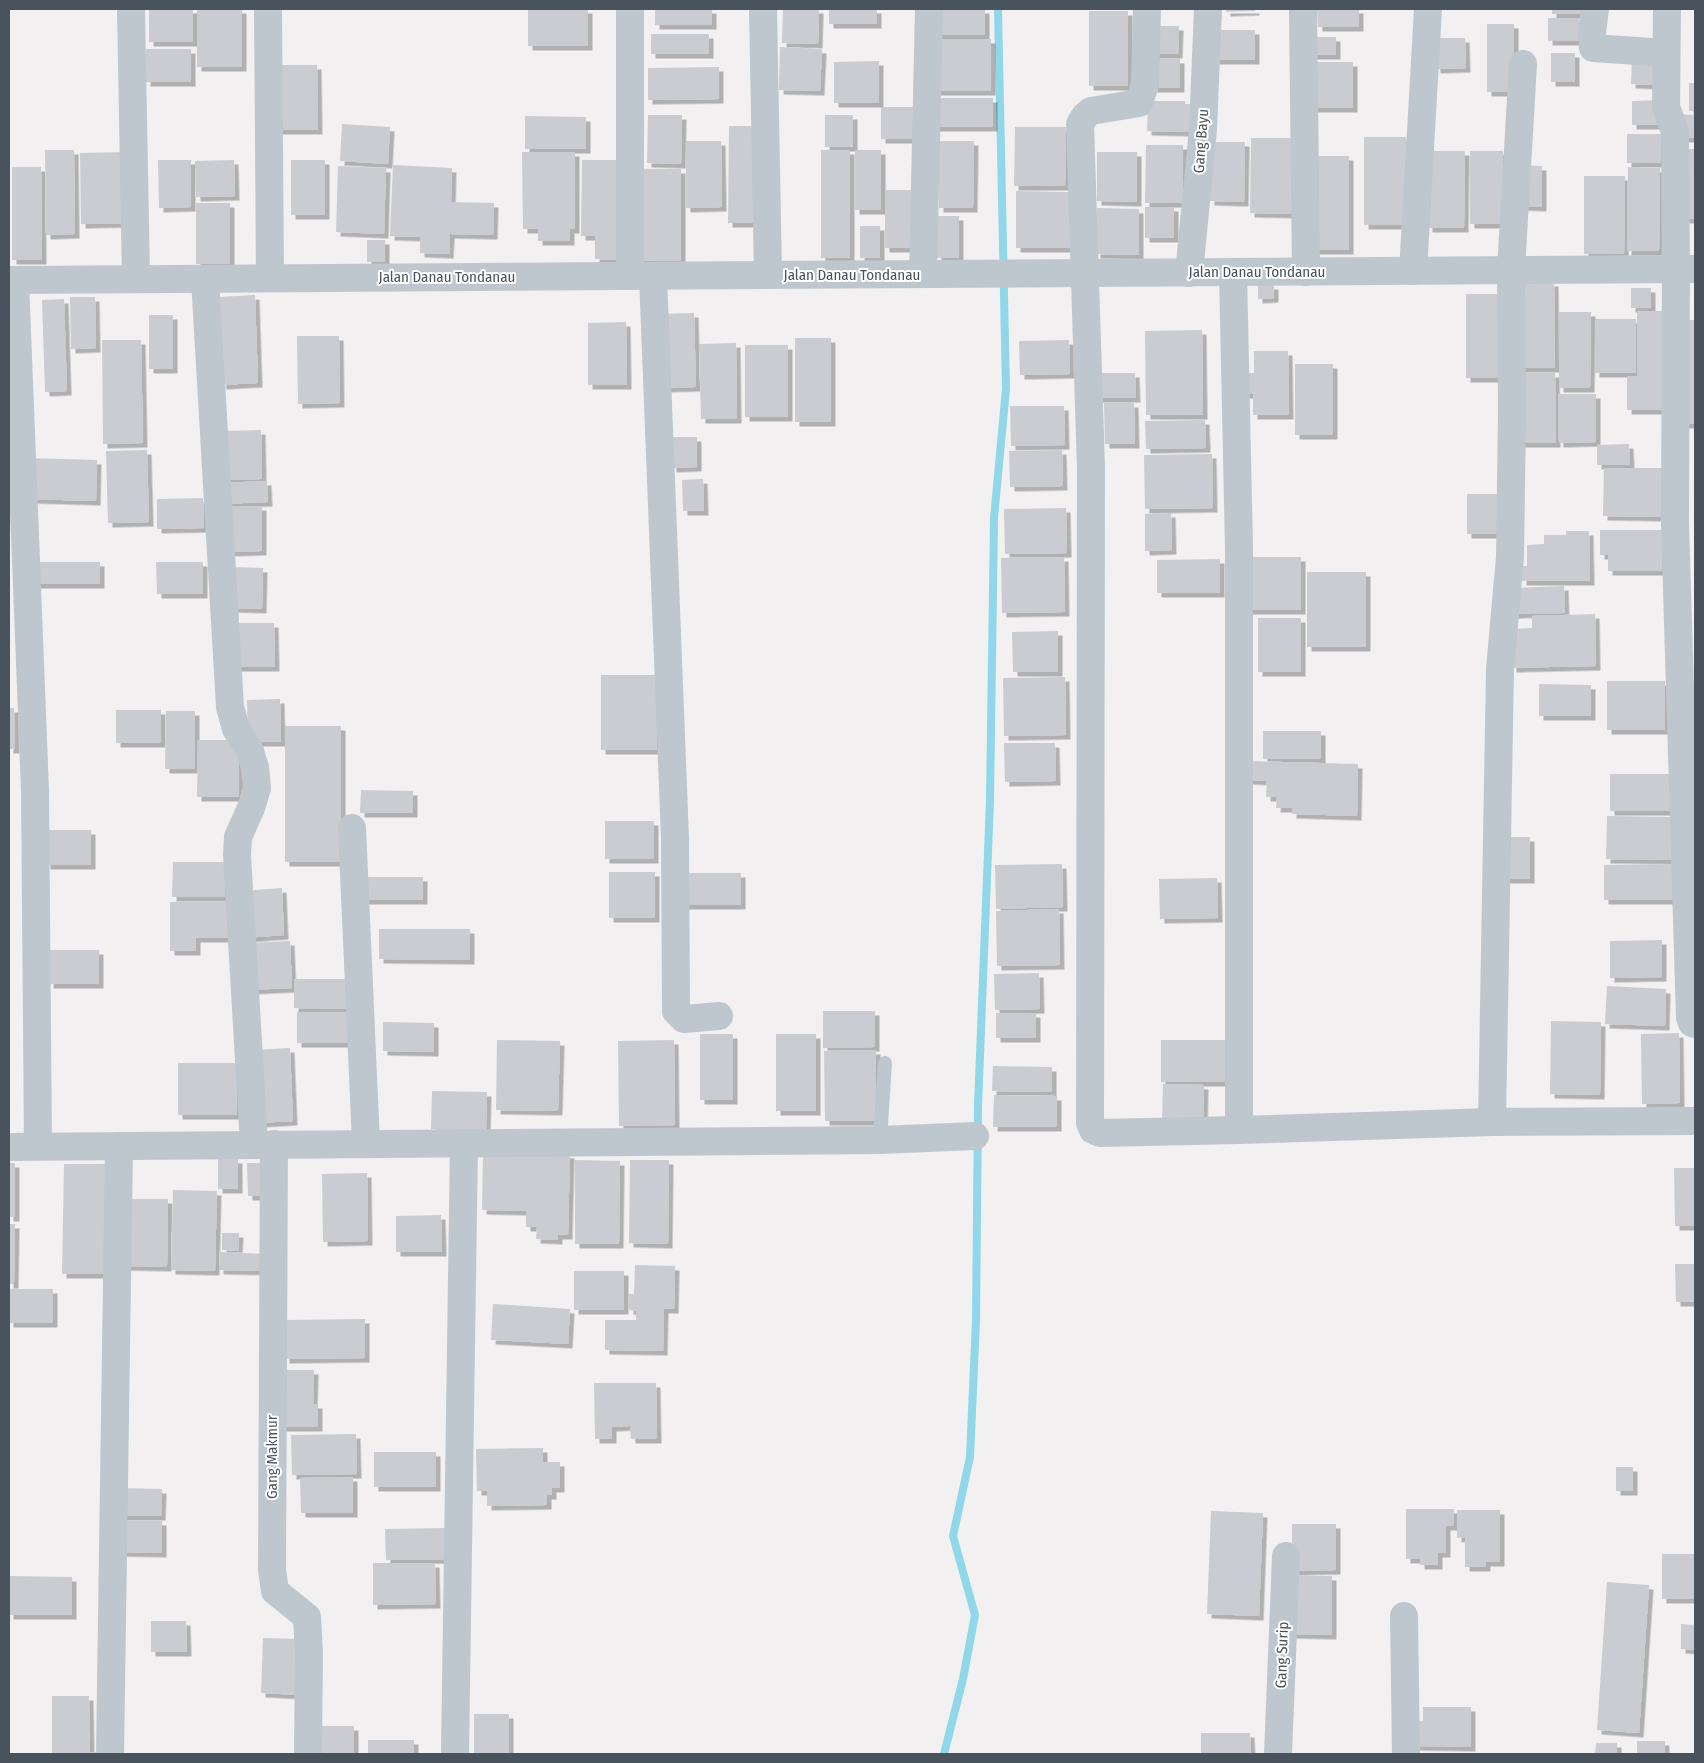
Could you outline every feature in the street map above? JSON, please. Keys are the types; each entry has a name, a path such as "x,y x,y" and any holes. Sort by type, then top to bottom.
{"street":[{"path":"131,9 136,279"},
{"path":"268,9 270,278"},
{"path":"630,9 642,276 675,838 676,1011 684,1019 719,1016"},
{"path":"763,9 768,275"},
{"path":"922,274 929,9"},
{"path":"1147,9 1145,84 1139,102 1091,112 1085,116 1080,124 1091,468 1090,1123 1093,1130 1100,1133 1492,1122 1695,1121"},
{"name":"Gang Bayu","path":"1189,273 1203,129 1208,9"},
{"path":"1303,9 1306,272"},
{"path":"1413,271 1428,9"},
{"path":"1594,9 1593,48 1666,54"},
{"path":"1667,9 1666,106 1674,132 1686,269 1675,522 1690,1018 1692,1023 1695,1024"},
{"path":"1492,1122 1500,669 1510,557 1511,270 1522,64"},
{"name":"Jalan Danau Tondanau","path":"12,280 1686,269"},
{"path":"1233,272 1239,548 1239,1130"},
{"name":"Gang Makmur","path":"205,279 230,707 236,729 250,751 255,768 257,788 251,808 238,837 237,856 264,1144 272,1570 276,1590 307,1617 309,1652 308,1754"},
{"path":"12,280 35,790 38,1146"},
{"path":"352,828 366,1143"},
{"path":"9,1147 880,1140 975,1136"},
{"path":"455,1754 464,1143"},
{"path":"110,1754 118,1146"},
{"name":"Gang Surip","path":"1278,1754 1286,1556"},
{"path":"1404,1616 1406,1754"}],"lane":[{"path":"880,1140 885,1063"}],"building":[{"path":"149,9 193,9 193,42 149,42"},
{"path":"197,9 242,9 242,67 197,67"},
{"path":"528,9 588,9 588,46 528,46"},
{"path":"655,9 712,9 712,25 655,25"},
{"path":"783,9 819,9 818,44 782,43"},
{"path":"829,9 877,9 877,24 829,24"},
{"path":"932,9 985,9 985,35 932,35"},
{"path":"1226,9 1255,9 1255,11 1226,12"},
{"path":"1317,9 1359,9 1359,27 1318,27"},
{"path":"1552,9 1584,9 1584,14 1552,14"},
{"path":"1089,11 1128,11 1128,86 1089,86"},
{"path":"1548,18 1579,18 1579,41 1548,41"},
{"path":"1487,24 1514,24 1514,92 1487,92"},
{"path":"1153,26 1179,26 1178,54 1153,54"},
{"path":"1215,30 1255,30 1255,60 1215,60"},
{"path":"651,34 709,34 709,54 651,54"},
{"path":"1310,37 1336,37 1336,55 1310,55"},
{"path":"1435,38 1465,38 1466,68 1436,69"},
{"path":"934,39 991,39 991,91 934,91"},
{"path":"780,47 822,49 820,91 779,90"},
{"path":"146,49 191,49 191,82 146,82"},
{"path":"1551,53 1575,53 1575,82 1551,82"},
{"path":"1632,57 1657,57 1656,85 1631,84"},
{"path":"1153,59 1180,59 1180,88 1153,88"},
{"path":"879,61 879,103 834,103 834,62"},
{"path":"1308,62 1353,62 1353,108 1308,108"},
{"path":"276,65 317,65 318,130 276,130"},
{"path":"719,67 719,99 648,100 648,68"},
{"path":"1689,83 1695,83 1695,111 1689,111"},
{"path":"933,98 993,98 993,127 933,127"},
{"path":"1662,100 1662,125 1632,125 1632,101"},
{"path":"1148,101 1185,101 1185,104 1190,104 1189,132 1147,131"},
{"path":"881,107 914,107 914,139 881,139"},
{"path":"1680,114 1695,115 1695,138 1679,138"},
{"path":"648,115 682,115 681,164 647,163"},
{"path":"825,115 853,115 853,147 825,147"},
{"path":"525,116 586,117 586,149 525,149"},
{"path":"342,124 390,127 388,164 340,161"},
{"path":"729,126 760,126 759,223 728,223"},
{"path":"1015,127 1066,127 1065,186 1014,186"},
{"path":"1627,134 1661,134 1660,163 1627,163"},
{"path":"1364,137 1406,137 1405,225 1364,225"},
{"path":"1251,138 1301,138 1300,214 1250,213"},
{"path":"686,141 721,141 722,207 686,208"},
{"path":"939,141 974,141 973,208 939,208"},
{"path":"1210,142 1245,142 1244,202 1210,201"},
{"path":"1146,145 1183,145 1183,203 1145,203"},
{"path":"1680,149 1695,149 1695,219 1679,219"},
{"path":"45,150 74,150 75,234 46,235"},
{"path":"821,150 850,150 850,258 821,258"},
{"path":"855,150 881,150 881,210 855,210"},
{"path":"1428,151 1465,151 1464,228 1428,228"},
{"path":"1470,151 1503,151 1503,224 1470,224"},
{"path":"126,152 127,223 81,224 80,153"},
{"path":"522,152 575,152 575,229 570,229 570,241 538,241 538,229 523,229"},
{"path":"1097,152 1137,152 1137,202 1097,201"},
{"path":"1314,156 1349,156 1349,250 1314,250"},
{"path":"158,160 191,160 191,207 159,208"},
{"path":"234,160 235,196 196,197 195,161"},
{"path":"291,160 325,160 325,215 291,215"},
{"path":"582,160 621,160 620,260 595,259 595,236 581,236"},
{"path":"393,165 452,168 451,202 494,203 493,235 450,234 449,254 420,253 420,237 390,236"},
{"path":"1518,165 1542,166 1542,207 1518,206"},
{"path":"338,166 386,168 384,234 336,232"},
{"path":"12,167 41,167 42,260 12,260"},
{"path":"1628,167 1660,168 1659,251 1627,251"},
{"path":"634,169 681,169 681,261 634,261"},
{"path":"1584,176 1625,176 1624,254 1584,254"},
{"path":"885,190 913,190 913,248 885,248"},
{"path":"1016,191 1071,192 1071,248 1016,248"},
{"path":"196,203 230,203 230,264 196,264"},
{"path":"1145,207 1174,207 1174,238 1145,238"},
{"path":"1097,208 1139,209 1139,255 1096,254"},
{"path":"937,216 959,216 959,258 937,258"},
{"path":"860,226 880,226 880,258 860,258"},
{"path":"367,240 385,240 385,262 367,262"},
{"path":"1514,282 1554,282 1555,368 1515,368"},
{"path":"1258,285 1274,285 1274,298 1258,299"},
{"path":"1631,288 1651,288 1651,308 1631,308"},
{"path":"1466,294 1504,294 1503,378 1466,378"},
{"path":"255,295 258,383 222,385 219,297"},
{"path":"70,297 95,297 96,348 71,349"},
{"path":"64,299 67,391 45,392 42,300"},
{"path":"1637,311 1670,311 1670,410 1627,410 1627,376 1637,376"},
{"path":"1559,312 1591,312 1590,388 1559,388"},
{"path":"694,313 696,387 659,388 658,314"},
{"path":"149,315 173,315 173,369 149,369"},
{"path":"1595,319 1636,319 1636,373 1595,373"},
{"path":"1681,320 1695,320 1695,424 1681,424"},
{"path":"626,322 627,385 588,385 588,323"},
{"path":"1202,330 1203,415 1146,415 1145,331"},
{"path":"297,336 339,336 340,403 298,404"},
{"path":"795,338 831,338 831,422 795,422"},
{"path":"102,340 141,340 143,443 103,444"},
{"path":"1069,340 1070,374 1020,375 1019,341"},
{"path":"736,343 737,419 701,419 699,344"},
{"path":"745,345 788,345 788,417 745,417"},
{"path":"1254,351 1288,351 1289,415 1253,415 1253,394 1244,394 1243,373 1254,373"},
{"path":"1295,364 1333,364 1333,435 1295,435"},
{"path":"1098,373 1135,373 1136,398 1098,398"},
{"path":"1518,373 1555,373 1556,443 1518,443"},
{"path":"1558,394 1596,394 1596,442 1559,443"},
{"path":"1104,403 1134,403 1135,444 1105,444"},
{"path":"1010,406 1064,406 1065,445 1011,446"},
{"path":"1205,420 1206,448 1146,449 1145,421"},
{"path":"261,430 262,479 222,480 221,431"},
{"path":"672,437 697,437 697,467 672,468"},
{"path":"1629,444 1630,465 1597,465 1597,445"},
{"path":"147,450 149,522 108,523 106,451"},
{"path":"1062,450 1063,486 1010,487 1009,451"},
{"path":"1212,454 1213,508 1145,509 1144,455"},
{"path":"27,458 97,460 96,501 26,499"},
{"path":"1604,468 1664,468 1663,517 1603,516"},
{"path":"703,479 704,511 683,511 682,480"},
{"path":"267,481 268,502 219,504 219,483"},
{"path":"1467,494 1503,494 1503,534 1467,534"},
{"path":"203,498 204,528 157,529 157,499"},
{"path":"262,506 262,551 223,552 222,507"},
{"path":"1066,508 1067,553 1005,554 1004,509"},
{"path":"1171,513 1172,550 1145,551 1145,514"},
{"path":"1600,530 1662,530 1662,571 1608,571 1608,555 1600,555"},
{"path":"1566,531 1589,531 1590,581 1522,581 1522,566 1527,566 1527,545 1544,544 1544,535 1566,535"},
{"path":"1064,557 1065,612 1002,613 1001,558"},
{"path":"1244,557 1301,557 1301,610 1244,610"},
{"path":"1220,559 1220,593 1157,593 1157,560"},
{"path":"30,562 100,562 100,584 31,584"},
{"path":"156,562 203,562 203,594 157,594"},
{"path":"230,567 263,568 262,609 229,608"},
{"path":"1307,572 1366,572 1366,647 1307,647"},
{"path":"1564,586 1565,613 1511,614 1511,588"},
{"path":"1595,614 1596,666 1512,668 1511,629 1532,628 1532,616"},
{"path":"1258,618 1301,618 1301,672 1258,672"},
{"path":"230,623 274,623 275,667 231,667"},
{"path":"1058,631 1058,672 1013,672 1012,632"},
{"path":"601,675 657,675 657,750 601,750"},
{"path":"1065,677 1066,735 1004,736 1003,678"},
{"path":"1607,681 1665,681 1665,730 1607,730"},
{"path":"1539,684 1591,685 1591,716 1539,716"},
{"path":"280,699 281,742 248,742 247,700"},
{"path":"9,708 14,708 15,749 9,749"},
{"path":"116,710 161,710 161,743 116,743"},
{"path":"166,711 195,711 195,769 165,769"},
{"path":"285,726 341,726 341,862 285,862"},
{"path":"1263,731 1321,731 1321,759 1263,759"},
{"path":"198,740 239,740 239,797 197,797"},
{"path":"1004,743 1055,743 1056,781 1005,782"},
{"path":"1248,761 1358,764 1357,816 1292,814 1292,808 1276,808 1277,797 1266,797 1267,781 1247,780"},
{"path":"1610,774 1675,774 1675,811 1610,811"},
{"path":"361,790 413,791 413,813 360,813"},
{"path":"1607,816 1674,817 1673,860 1606,859"},
{"path":"605,821 654,821 654,859 605,859"},
{"path":"46,830 91,830 91,865 46,865"},
{"path":"1501,837 1530,837 1530,879 1500,879"},
{"path":"173,862 225,862 225,897 172,897"},
{"path":"1062,864 1063,907 996,909 995,865"},
{"path":"1679,864 1679,900 1604,900 1604,865"},
{"path":"609,872 655,872 655,918 609,918"},
{"path":"680,873 741,873 741,905 680,905"},
{"path":"362,877 423,877 423,900 362,900"},
{"path":"1217,878 1218,918 1160,919 1159,879"},
{"path":"282,888 284,935 245,938 242,891"},
{"path":"170,902 229,902 229,938 196,938 196,951 170,951"},
{"path":"1059,909 1060,965 997,966 996,911"},
{"path":"379,929 470,929 470,960 379,959"},
{"path":"1662,940 1662,977 1610,978 1610,941"},
{"path":"290,941 292,988 248,990 246,943"},
{"path":"49,950 99,950 99,984 49,984"},
{"path":"1039,973 1040,1009 995,1010 994,974"},
{"path":"294,979 352,979 351,1009 294,1008"},
{"path":"1607,986 1666,989 1665,1026 1605,1024"},
{"path":"823,1011 875,1011 875,1047 823,1048"},
{"path":"297,1012 354,1012 354,1043 297,1043"},
{"path":"996,1013 1036,1013 1036,1038 996,1038"},
{"path":"1551,1021 1601,1022 1600,1095 1550,1094"},
{"path":"383,1022 434,1023 434,1052 383,1051"},
{"path":"1679,1033 1680,1103 1642,1104 1641,1034"},
{"path":"700,1034 733,1034 733,1100 700,1100"},
{"path":"776,1034 816,1034 816,1111 776,1111"},
{"path":"497,1040 560,1041 558,1111 496,1110"},
{"path":"674,1040 675,1125 619,1126 618,1041"},
{"path":"1161,1040 1228,1040 1228,1082 1161,1082"},
{"path":"290,1048 293,1121 258,1123 254,1050"},
{"path":"876,1050 876,1121 825,1121 824,1051"},
{"path":"178,1063 237,1063 237,1115 178,1115"},
{"path":"993,1066 1052,1067 1052,1092 992,1091"},
{"path":"1163,1084 1204,1085 1203,1123 1162,1122"},
{"path":"432,1091 487,1092 486,1130 431,1129"},
{"path":"994,1095 1057,1096 1057,1127 993,1127"},
{"path":"483,1152 570,1154 568,1235 558,1235 558,1240 536,1239 537,1227 526,1227 526,1211 482,1210"},
{"path":"218,1159 238,1159 238,1189 218,1189"},
{"path":"575,1160 620,1161 619,1244 575,1244"},
{"path":"630,1160 669,1160 668,1244 629,1243"},
{"path":"9,1163 15,1163 15,1217 9,1217"},
{"path":"247,1163 272,1163 272,1196 248,1196"},
{"path":"64,1164 110,1164 109,1274 62,1274"},
{"path":"1674,1168 1695,1168 1695,1226 1675,1226"},
{"path":"367,1173 368,1241 323,1242 322,1174"},
{"path":"173,1190 217,1191 215,1271 171,1270"},
{"path":"121,1199 168,1199 167,1267 120,1266"},
{"path":"441,1215 442,1252 396,1252 396,1216"},
{"path":"9,1224 15,1224 14,1284 9,1284"},
{"path":"222,1233 239,1233 238,1251 222,1250"},
{"path":"220,1252 266,1254 266,1271 219,1270"},
{"path":"1675,1264 1695,1264 1695,1302 1676,1302"},
{"path":"635,1265 675,1266 674,1309 664,1309 663,1351 605,1350 605,1320 636,1320 636,1311 629,1310 629,1294 634,1294"},
{"path":"574,1271 624,1271 624,1310 574,1310"},
{"path":"9,1289 53,1289 53,1323 9,1323"},
{"path":"493,1304 570,1309 568,1344 491,1340"},
{"path":"365,1319 365,1358 285,1359 285,1320"},
{"path":"276,1370 314,1370 313,1404 318,1404 318,1427 275,1427"},
{"path":"594,1383 656,1383 657,1439 631,1439 630,1426 612,1427 612,1439 595,1439"},
{"path":"356,1434 357,1474 292,1475 291,1435"},
{"path":"543,1448 543,1462 560,1462 560,1488 552,1488 552,1495 547,1495 547,1505 487,1506 487,1491 477,1491 476,1449"},
{"path":"374,1452 436,1452 436,1487 374,1487"},
{"path":"1616,1467 1633,1467 1633,1491 1616,1491"},
{"path":"353,1477 353,1513 301,1513 300,1478"},
{"path":"116,1488 162,1489 161,1516 116,1516"},
{"path":"1406,1509 1454,1509 1453,1526 1446,1526 1446,1553 1438,1553 1438,1565 1420,1565 1420,1559 1406,1559"},
{"path":"1457,1510 1500,1510 1500,1562 1486,1562 1486,1567 1465,1567 1465,1537 1457,1538"},
{"path":"1211,1511 1263,1513 1259,1616 1207,1614"},
{"path":"115,1521 162,1521 162,1553 115,1552"},
{"path":"1292,1524 1336,1524 1336,1570 1292,1571"},
{"path":"448,1528 448,1559 386,1560 385,1529"},
{"path":"1662,1554 1695,1554 1695,1599 1662,1599"},
{"path":"373,1563 435,1563 436,1604 373,1605"},
{"path":"1291,1575 1332,1576 1332,1635 1291,1634"},
{"path":"9,1576 72,1577 72,1615 9,1615"},
{"path":"1607,1582 1649,1585 1639,1733 1597,1730"},
{"path":"151,1621 186,1621 187,1652 151,1652"},
{"path":"1681,1624 1695,1625 1695,1650 1681,1649"},
{"path":"263,1638 301,1639 300,1695 261,1693"},
{"path":"52,1696 89,1696 90,1752 101,1752 101,1754 52,1754"},
{"path":"1423,1707 1471,1707 1471,1747 1415,1746 1416,1721 1423,1721"},
{"path":"474,1714 509,1714 509,1754 474,1754"},
{"path":"317,1726 354,1726 354,1754 317,1754"},
{"path":"1201,1733 1250,1733 1251,1754 1201,1754"},
{"path":"368,1740 414,1740 414,1754 368,1754"},
{"path":"1637,1741 1665,1741 1665,1754 1637,1754"},
{"path":"1596,1743 1617,1743 1617,1754 1595,1754"}],"waterway":[{"path":"944,1754 963,1679 975,1615 953,1536 970,1457 976,1320 978,1106 990,801 994,518 1006,389 998,9"}]}
